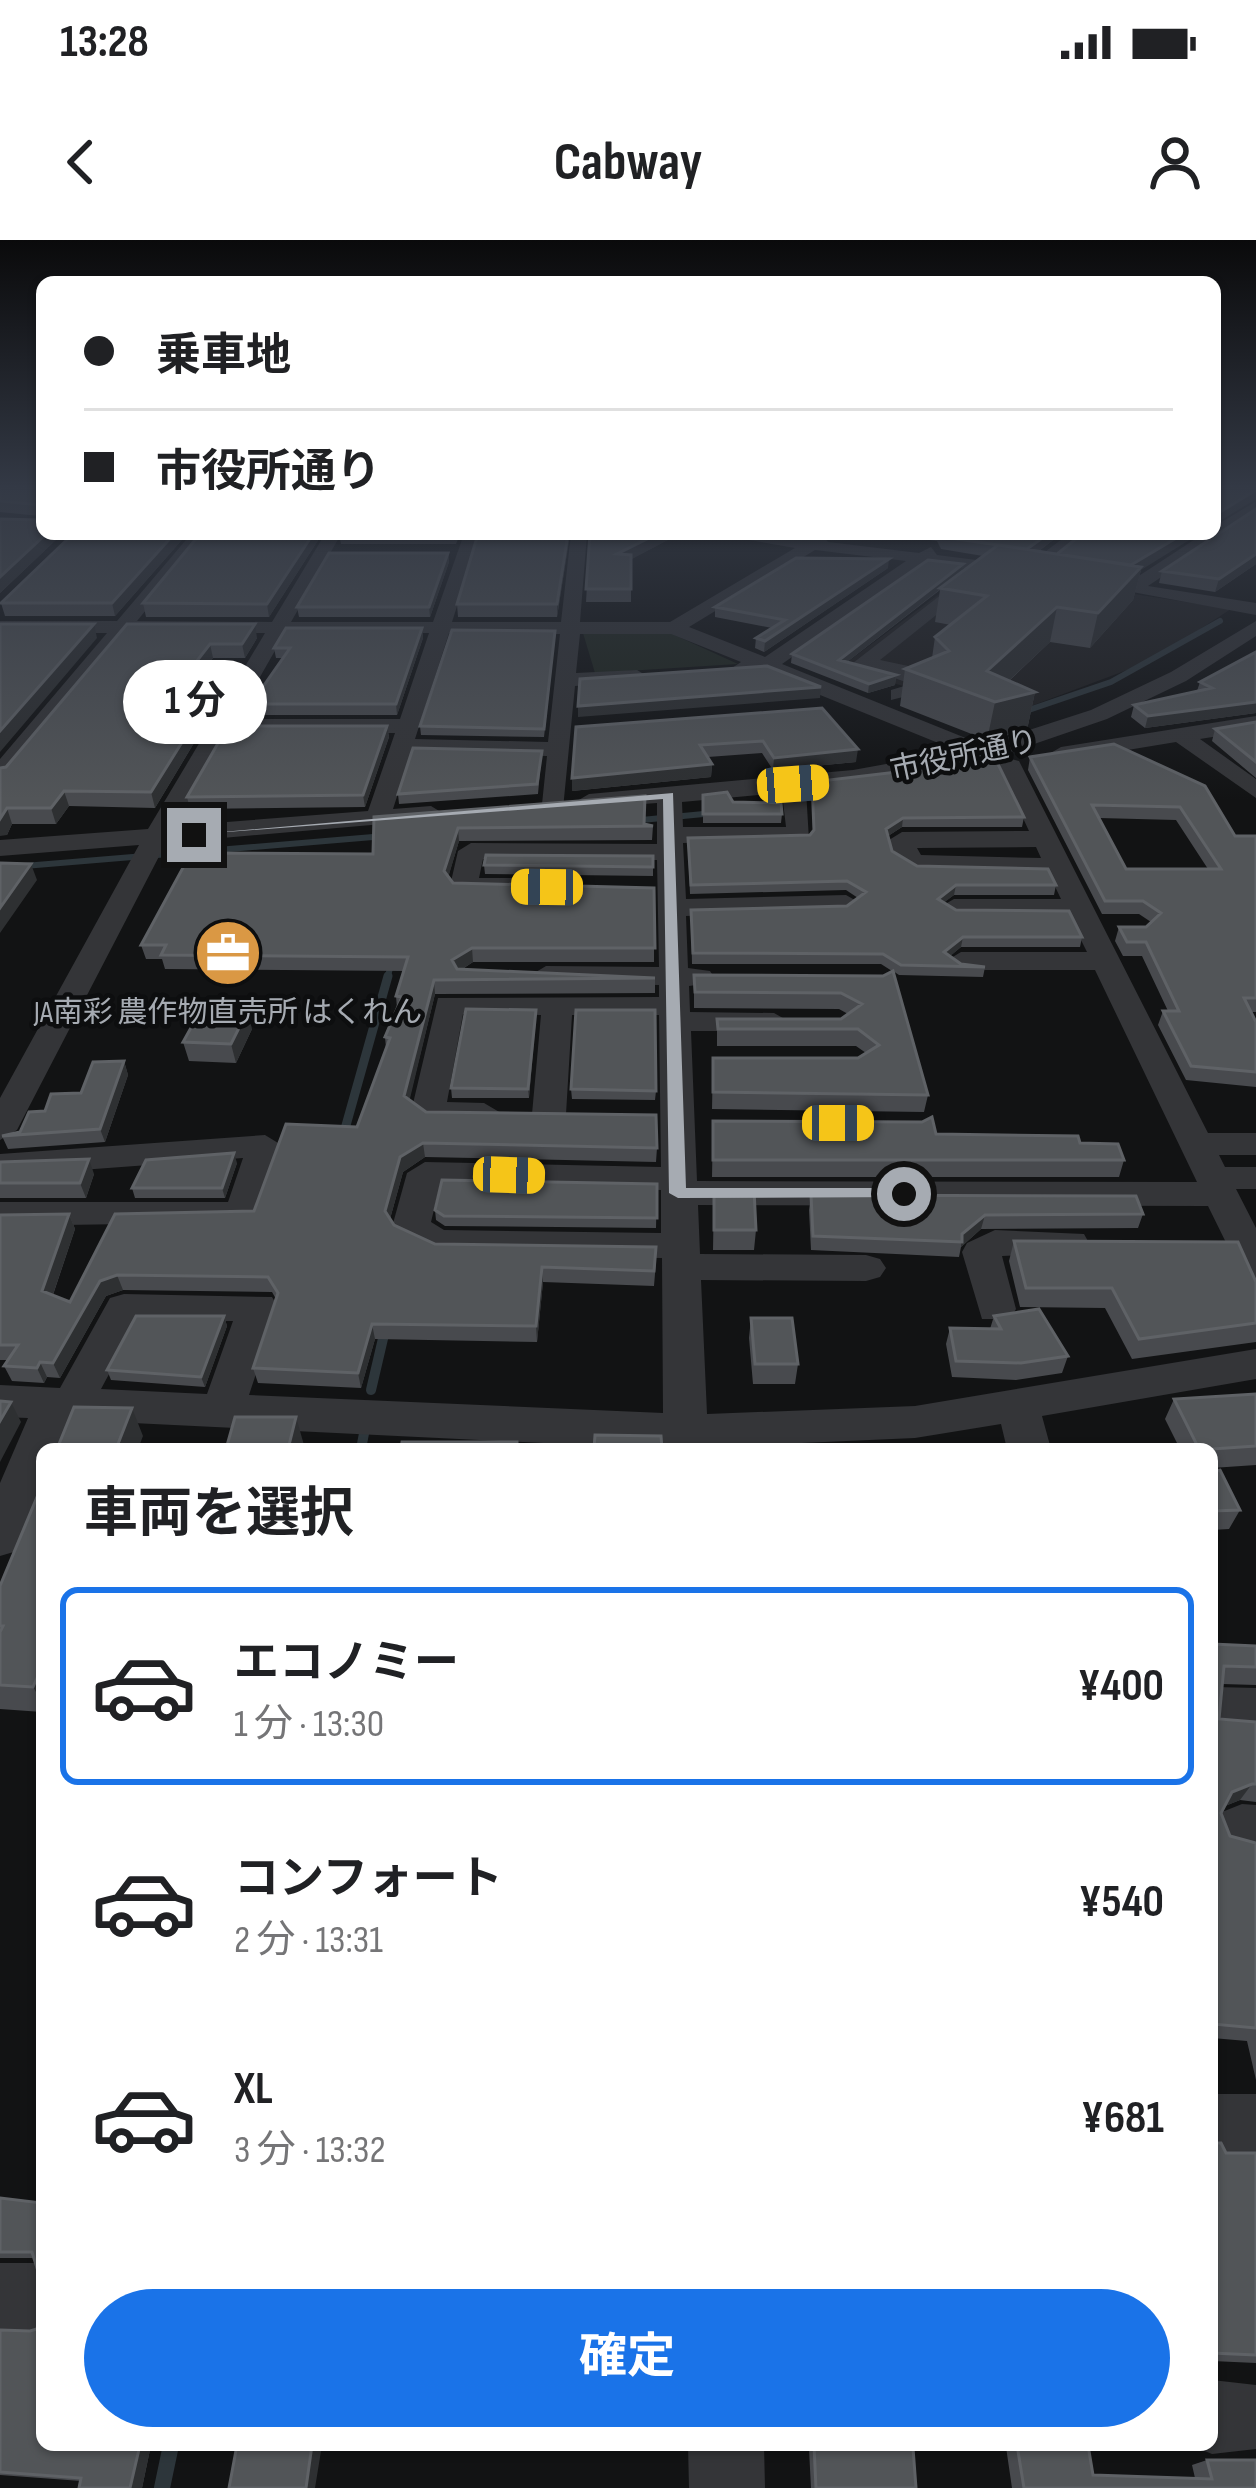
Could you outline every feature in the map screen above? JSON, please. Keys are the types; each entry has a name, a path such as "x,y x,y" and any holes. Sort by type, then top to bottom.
{"street":[{"path":"0,774 154,590"},
{"path":"0,1130 96,944 121,911 220,726 246,700 278,628 304,590"},
{"path":"378,818 399,784 404,736 452,590"},
{"path":"220,726 404,736 564,729 575,590"},
{"path":"674,628 739,590"},
{"path":"706,671 764,667 876,590"},
{"path":"802,711 865,706 928,685 906,671 863,663 957,590"},
{"path":"1140,590 1234,600 1256,609"},
{"path":"0,627 674,628 996,757 1256,722"},
{"name":"市役所通り","path":"564,729 543,805 670,858 793,784 996,757 1054,736 1125,695 1202,664 1256,627"},
{"path":"569,680 668,674"},
{"path":"1181,735 1256,791"},
{"path":"996,757 1099,932 1251,1256"},
{"path":"673,765 670,858 677,1366 686,1441"},
{"path":"670,858 800,835 793,784"},
{"path":"0,848 150,850 446,813"},
{"path":"533,887 464,886 471,850 670,858 846,903"},
{"path":"954,907 1099,932"},
{"path":"958,950 1099,932"},
{"path":"472,975 815,1022"},
{"path":"592,1114 428,1112 449,1005 673,1001 742,977"},
{"path":"549,1114 556,1006"},
{"path":"674,1060 720,1060"},
{"path":"634,1114 720,1123"},
{"path":"1196,1144 1256,1144"},
{"path":"0,1165 265,1146 242,1214 0,1214"},
{"path":"866,1268 436,1242 411,1227 424,1173 677,1186 1216,1186 1256,1178"},
{"path":"996,1309 981,1252 995,1243 1114,1243"},
{"path":"1202,1244 1251,1256"},
{"path":"45,1443 124,1308 258,1307 223,1411"},
{"path":"0,1401 540,1420 686,1441 851,1428 1023,1428 1256,1364"},
{"path":"0,1537 36,1462"},
{"path":"1218,2127 1256,2127"},
{"path":"0,2298 36,2298"},
{"path":"726,2451 727,2488"}],"shaded area":[{"path":"945,590 1108,590 1231,609 1151,661 1007,715 839,668"},
{"path":"583,633 670,633 738,664 595,673"}],"building":[{"path":"15,590 124,590 112,603 1,603"},
{"path":"154,590 276,590 267,604 143,603"},
{"path":"307,590 435,590 429,607 297,607"},
{"path":"461,590 559,590 557,604 457,604"},
{"path":"743,590 842,590 765,641 756,638 785,620 715,607"},
{"path":"885,590 930,590 839,660 896,675 869,684 792,654"},
{"path":"951,590 1120,590 1098,613 1057,607 987,671 1035,692 995,702 905,669 949,651 935,637 987,596"},
{"path":"0,624 94,624 0,731"},
{"path":"127,624 255,624 242,644 210,644 168,698 209,699 151,792 64,791 51,808 7,808 0,819 0,768 6,767"},
{"path":"286,628 422,628 396,704 251,704 290,648 274,648"},
{"path":"452,630 555,631 544,729 420,726"},
{"path":"1256,652 1256,702 1148,716 1134,705 1212,688 1200,682"},
{"path":"767,666 821,687 578,706 580,679"},
{"path":"822,708 858,749 774,758 763,741 700,745 712,764 572,778 576,727"},
{"path":"1256,722 1256,762 1215,729"},
{"path":"228,726 387,726 363,795 187,797"},
{"path":"1114,744 1205,786 1235,836 1256,836 1256,998 1244,998 1256,1022 1256,1072 1191,1066 1163,1011 1179,1011 1146,942 1127,942 1119,927 1146,927 1161,913 1143,901 1105,901 1030,757","holes":["1092,805 1180,807 1221,869 1126,869"]},
{"path":"413,748 542,751 537,784 398,794"},
{"path":"984,756 996,760 1024,817 903,818 886,829 892,851 917,866 1048,869 1056,885 956,885 938,899 956,910 1069,911 1082,937 963,937 944,952 961,964 985,967 901,965 883,954 693,953 691,910 847,906 866,892 847,881 691,885 688,838 810,835 814,830 812,782 931,768"},
{"path":"727,792 733,802 781,803 782,814 703,814 703,795"},
{"path":"645,796 644,824 653,826 458,828 444,871 453,883 654,888 655,948 472,948 452,960 457,969 655,978 434,980 404,1096 426,1112 656,1115 657,1148 423,1143 400,1157 385,1211 394,1225 435,1244 656,1247 654,1271 542,1267 536,1326 372,1324 358,1373 253,1368 278,1293 268,1277 117,1275 100,1281 53,1363 40,1362 37,1368 4,1366 18,1345 0,1345 0,1215 69,1214 42,1291 70,1302 115,1214 254,1211 286,1124 357,1127 390,1038 385,1037 402,997 396,996 408,957 161,955 166,945 141,945 191,853 373,854 374,817"},
{"path":"486,855 653,856 653,867 484,865"},
{"path":"0,863 31,864 0,908"},
{"path":"893,971 928,1095 713,1092 713,1058 858,1058 879,1045 858,1029 718,1029 717,1019 841,1019 862,1004 841,993 695,992 694,975 883,976"},
{"path":"202,1008 248,1010 231,1044 183,1042"},
{"path":"466,1009 536,1010 528,1089 451,1088"},
{"path":"576,1010 655,1010 656,1091 571,1089"},
{"path":"124,1061 100,1129 2,1136 20,1132 29,1112 45,1111 51,1094 81,1093 93,1062"},
{"path":"932,1117 936,1134 1078,1136 1080,1143 1118,1144 1124,1160 713,1160 713,1121 922,1122"},
{"path":"234,1153 222,1188 132,1188 146,1160"},
{"path":"89,1159 80,1183 0,1183 0,1162"},
{"path":"442,1180 657,1184 657,1218 444,1216 435,1210"},
{"path":"714,1190 754,1190 756,1230 714,1230"},
{"path":"811,1195 1136,1196 1143,1214 985,1215 962,1234 962,1242 813,1236"},
{"path":"1014,1241 1238,1242 1256,1282 1256,1323 1139,1339 1112,1288 1026,1288"},
{"path":"1039,1309 1068,1356 1021,1363 956,1361 950,1328 1001,1329 994,1316"},
{"path":"136,1316 224,1316 201,1377 107,1370"},
{"path":"751,1318 792,1318 798,1364 755,1364"},
{"path":"1256,1394 1256,1446 1218,1449 1218,1443 1196,1443 1174,1399"},
{"path":"0,1401 11,1402 0,1421"},
{"path":"74,1407 132,1408 118,1443 59,1443"},
{"path":"235,1417 296,1417 290,1443 228,1443"},
{"path":"595,1435 661,1436 662,1443 594,1443"},
{"path":"402,1442 517,1442 517,1443"},
{"path":"1220,1470 1240,1510 1218,1511"},
{"path":"36,1499 33,1687 0,1685 0,1586"},
{"path":"1218,1644 1256,1646 1256,1667 1224,1666 1219,1719 1256,1722 1256,1784 1232,1792 1221,1813 1230,1836 1256,1843 1256,2028 1218,2025"},
{"path":"1218,2143 1226,2153 1256,2153 1256,2355 1218,2353"},
{"path":"0,2198 36,2202 36,2265 32,2252 0,2252"},
{"path":"36,2329 36,2451 139,2451 130,2488 79,2488 81,2478 0,2472 0,2330"},
{"path":"236,2451 311,2451 306,2488 229,2488"},
{"path":"814,2451 913,2451 916,2488 816,2488"},
{"path":"1018,2451 1089,2451 1093,2475 1212,2479 1207,2460 1256,2460 1256,2488 1024,2488"}],"waterway":[{"path":"1017,714 1111,682 1220,621"},
{"path":"631,821 714,813"},
{"path":"0,868 385,836"},
{"path":"387,979 393,958"},
{"path":"343,1136 388,976"},
{"path":"371,1390 385,1330"},
{"path":"362,1443 366,1423"},
{"path":"162,2488 170,2451"}],"place":[{"name":"JA南彩 農作物直売所 はくれん","path":"228,953"}],"route":[{"path":"194,835 669,795 678,1193 904,1194"}]}
